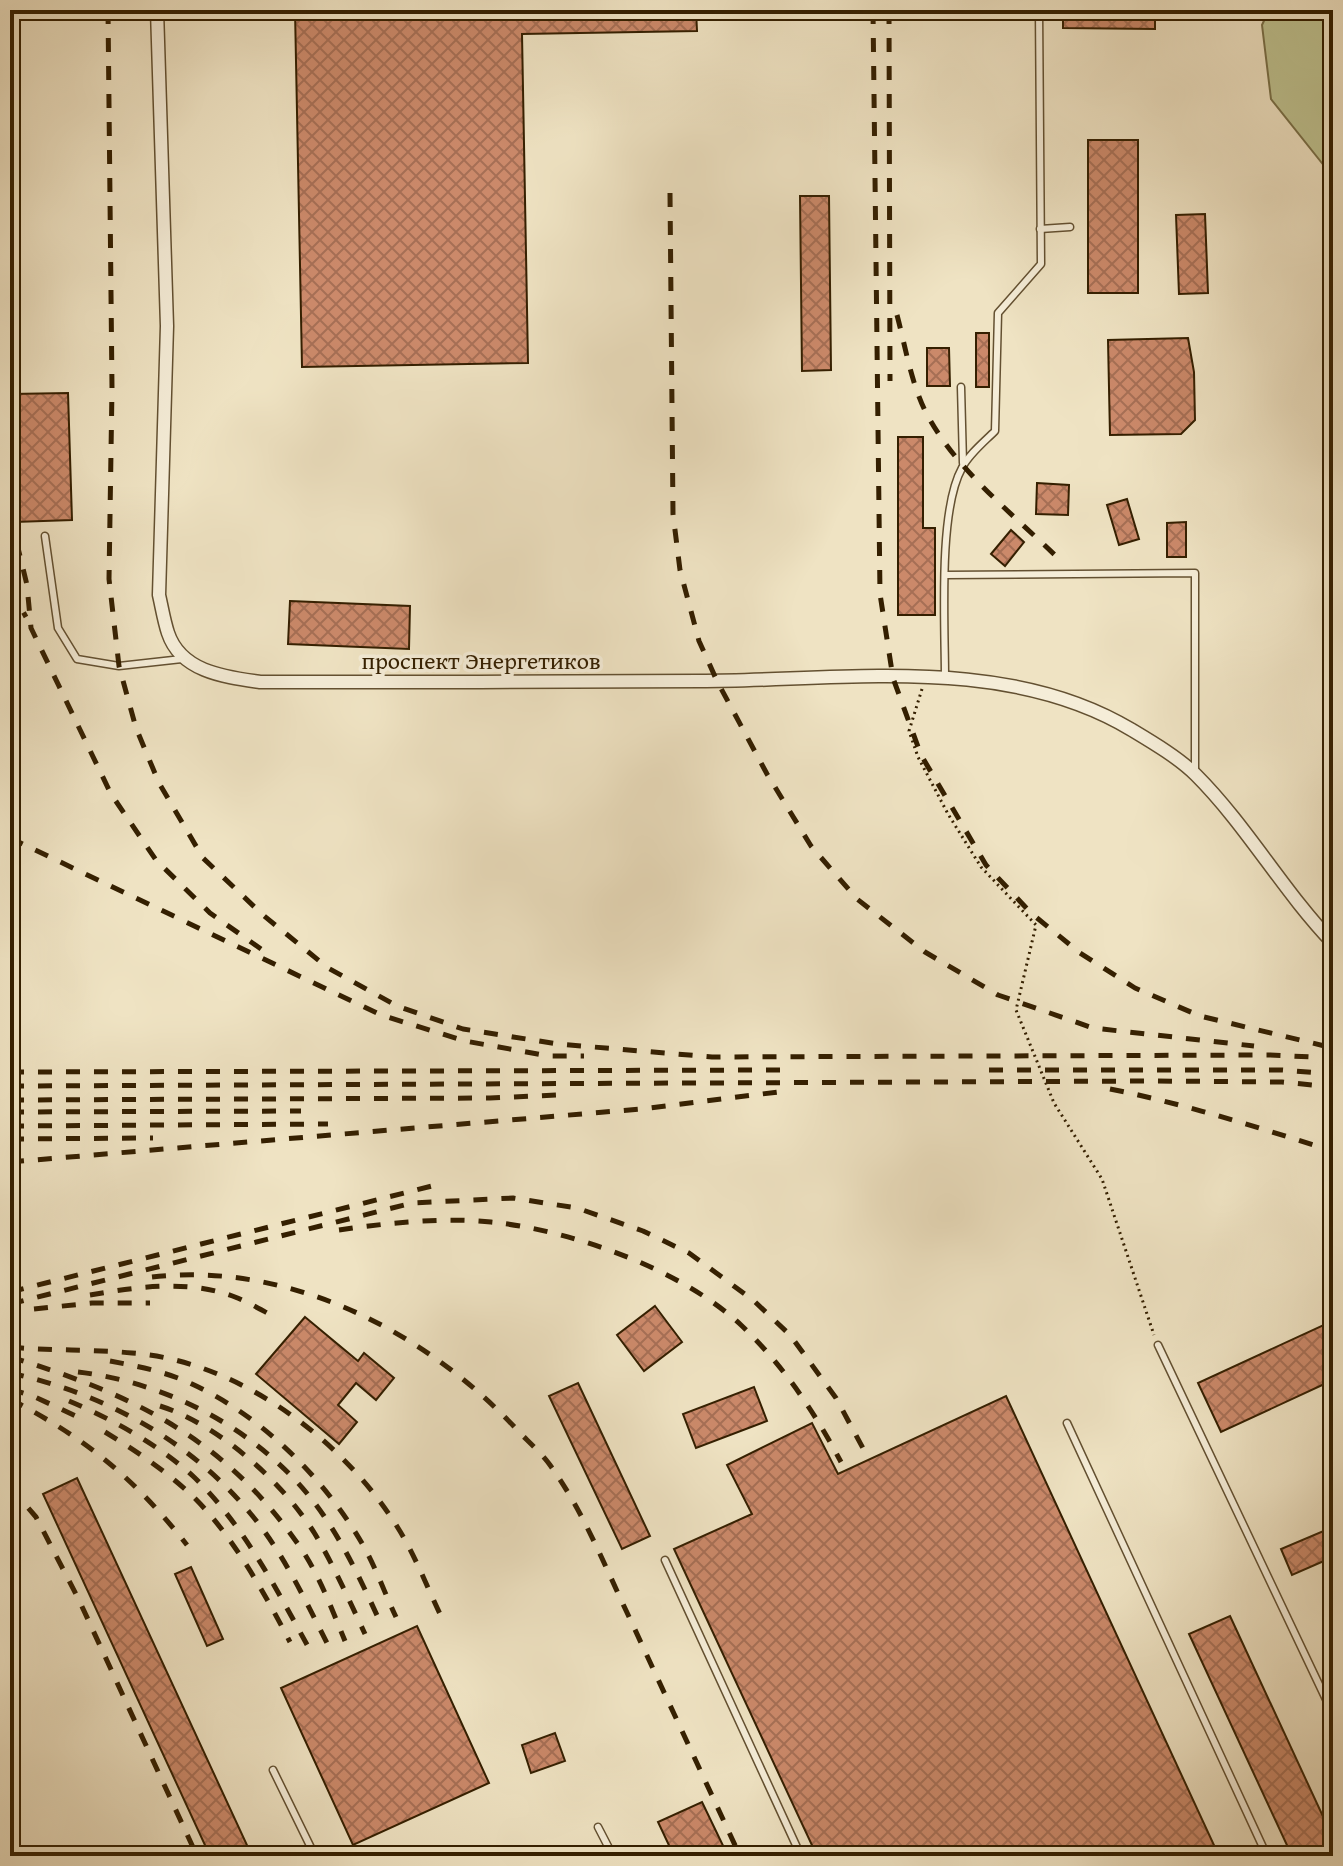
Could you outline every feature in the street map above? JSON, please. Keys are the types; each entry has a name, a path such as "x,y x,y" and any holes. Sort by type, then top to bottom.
{"street":[{"path":"157,10 167,326 159,595 169,636 186,659"},
{"name":"проспект Энергетиков","path":"186,659 214,675 260,682 945,677 1029,689 1082,703 1132,730 1195,773 1278,873 1315,925 1333,943"}],"lane":[{"path":"945,677 945,575 951,492 963,465 995,431 998,313 1041,264 1039,10"},
{"path":"1040,229 1070,227"},
{"path":"961,387 963,465"},
{"path":"45,536 58,628 77,659 119,666 186,659"},
{"path":"945,575 1195,573 1195,773"},
{"path":"1158,1345 1333,1714"},
{"path":"1067,1423 1267,1856"},
{"path":"665,1560 801,1856"},
{"path":"273,1770 315,1856"},
{"path":"598,1827 613,1856"}],"path":[{"path":"925,677 909,731 918,757 981,867 1036,925 1016,1010 1054,1103 1102,1179 1158,1345"}],"green space":[{"path":"1269,10 1333,10 1333,177 1271,99 1262,25"}],"building":[{"path":"295,10 696,10 697,31 522,34 528,363 302,367"},
{"path":"1063,10 1155,10 1155,29 1063,28"},
{"path":"1088,140 1138,140 1138,293 1088,293"},
{"path":"800,196 829,196 831,370 802,371"},
{"path":"1205,214 1208,293 1179,294 1176,215"},
{"path":"976,333 989,333 989,387 976,387"},
{"path":"1188,338 1194,372 1195,420 1181,434 1110,435 1108,340"},
{"path":"927,348 949,348 950,386 927,386"},
{"path":"68,393 72,520 15,522 11,394"},
{"path":"898,437 923,437 923,528 935,528 935,615 898,615"},
{"path":"1037,483 1069,485 1068,515 1036,514"},
{"path":"1127,499 1139,539 1119,545 1107,505"},
{"path":"1186,522 1186,557 1167,557 1167,523"},
{"path":"1011,530 1024,542 1005,566 991,554"},
{"path":"290,601 410,606 409,649 288,644"},
{"path":"655,1306 682,1342 644,1371 617,1335"},
{"path":"305,1317 358,1361 364,1353 394,1378 376,1400 356,1383 338,1405 357,1422 339,1444 256,1374"},
{"path":"1328,1323 1333,1334 1333,1380 1221,1432 1198,1383"},
{"path":"578,1383 650,1536 622,1549 549,1396"},
{"path":"754,1387 767,1421 696,1448 683,1414"},
{"path":"1006,1396 1219,1856 817,1856 674,1549 752,1514 727,1465 812,1423 838,1474"},
{"path":"77,1478 252,1856 210,1856 43,1494"},
{"path":"1333,1527 1333,1557 1292,1575 1281,1549"},
{"path":"191,1567 223,1639 207,1646 175,1574"},
{"path":"1230,1616 1333,1838 1333,1856 1292,1856 1189,1634"},
{"path":"417,1626 489,1783 353,1845 281,1688"},
{"path":"555,1733 565,1761 531,1773 522,1745"},
{"path":"702,1802 728,1856 674,1856 658,1822"}],"railway":[{"path":"108,10 112,388 109,579 119,666 136,728 159,783 203,858 263,915 328,968 397,1006 463,1029 558,1044 712,1057 1270,1055 1333,1058"},
{"path":"873,10 880,594 893,678 921,755 986,865 1031,913 1080,953 1135,988 1200,1016 1333,1048"},
{"path":"889,10 890,381"},
{"path":"670,193 673,514 680,570 699,641 717,681 767,774 811,846 857,899 925,952 998,995 1093,1028 1254,1046"},
{"path":"897,315 919,395 943,440 990,494 1059,559"},
{"path":"10,515 27,585 31,628 111,794 156,860 210,913 261,949"},
{"path":"10,588 26,617"},
{"path":"10,838 381,1015 465,1041 549,1056 584,1056"},
{"path":"10,1072 785,1070"},
{"path":"989,1070 1282,1070 1333,1074"},
{"path":"10,1086 1154,1081 1282,1082 1333,1087"},
{"path":"1110,1089 1194,1109 1333,1151"},
{"path":"10,1162 641,1109 786,1091"},
{"path":"10,1100 558,1095"},
{"path":"10,1112 301,1111"},
{"path":"10,1126 328,1124"},
{"path":"10,1139 153,1138"},
{"path":"10,1292 440,1184"},
{"path":"10,1304 412,1203 513,1198 577,1208 643,1231 689,1253 753,1300 790,1335 836,1398 865,1452"},
{"path":"339,1230 415,1222 491,1222 522,1226 589,1243 657,1270 716,1305 756,1340 797,1389 841,1462"},
{"path":"152,1277 204,1275 255,1281 306,1293 354,1312 400,1336 444,1365 484,1398 544,1457 584,1521 740,1856"},
{"path":"90,1295 144,1287 181,1286 217,1291 269,1314"},
{"path":"34,1309 92,1303 150,1303"},
{"path":"10,1347 132,1353 172,1359 211,1371 248,1388 284,1410 348,1464 375,1495 404,1538 441,1616"},
{"path":"10,1357 54,1371 136,1405 173,1425 207,1449 271,1509 300,1547 320,1581 345,1641"},
{"path":"110,1361 162,1373 218,1397 243,1413 290,1452 348,1520 368,1554 396,1617"},
{"path":"78,1372 114,1378 183,1401 216,1418 276,1461 302,1487 324,1516 355,1569 381,1624"},
{"path":"10,1373 78,1393 110,1407 172,1441 200,1463 262,1528 293,1577 328,1645"},
{"path":"10,1389 80,1418"},
{"path":"10,1399 63,1429 108,1462 148,1500 187,1545"},
{"path":"69,1401 135,1434 195,1478 245,1539 311,1652"},
{"path":"160,1406 226,1441 285,1494 322,1546 365,1634"},
{"path":"105,1432 156,1466 201,1504 244,1561 290,1642"},
{"path":"10,1487 36,1517 79,1600 197,1856"}]}
